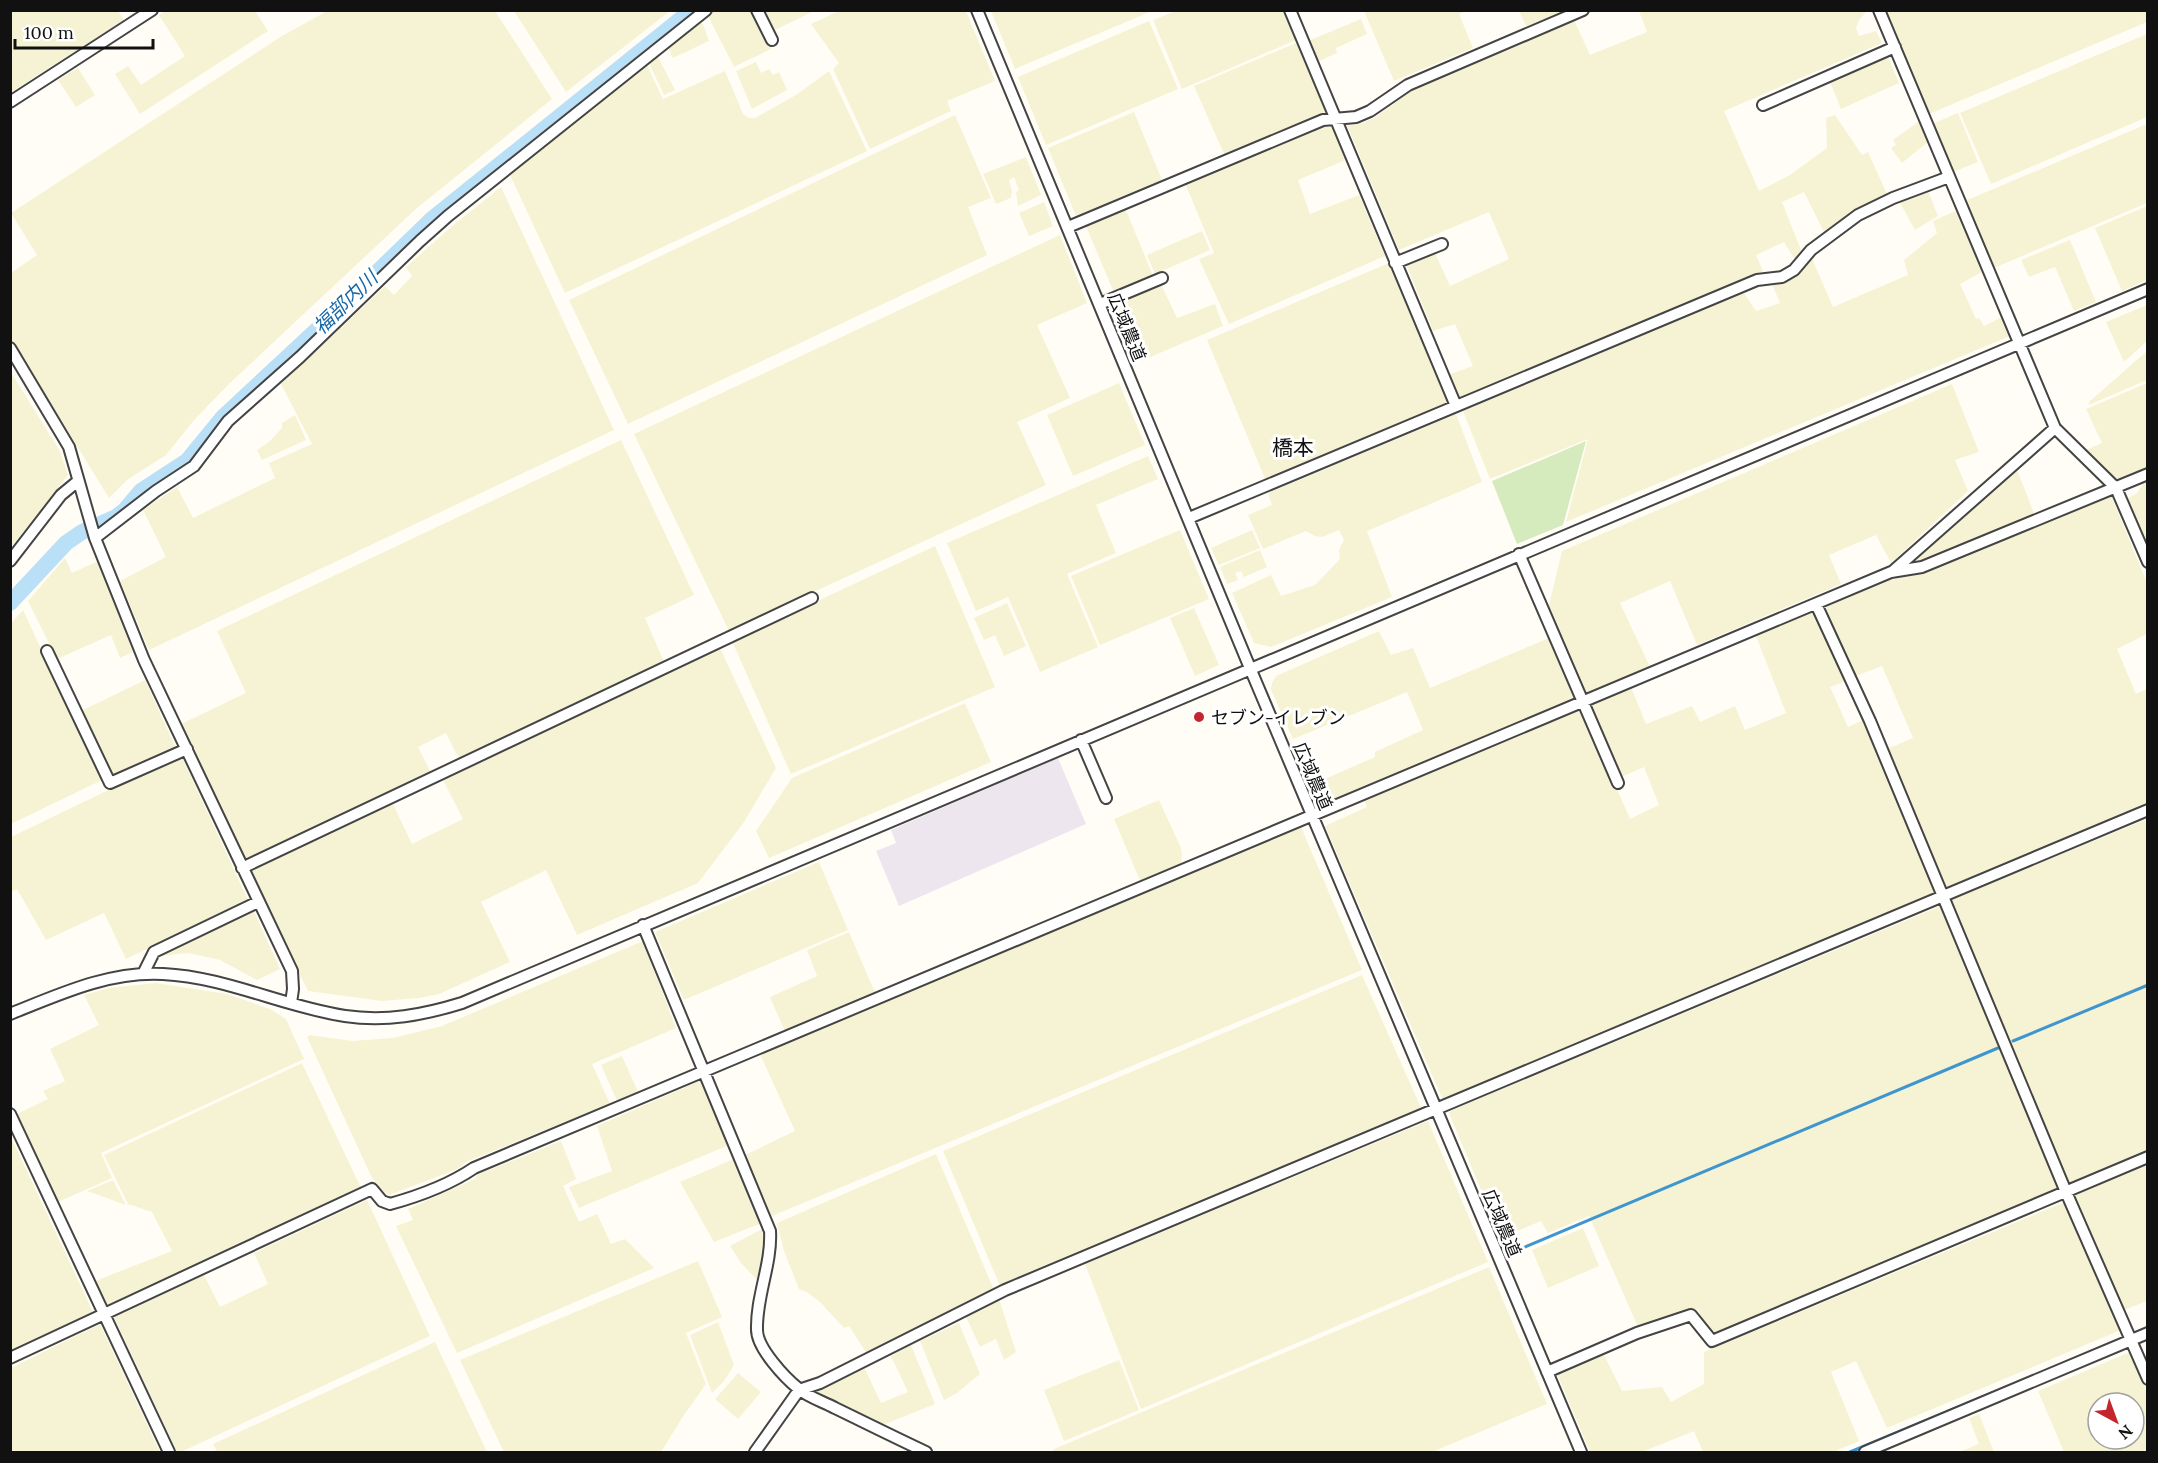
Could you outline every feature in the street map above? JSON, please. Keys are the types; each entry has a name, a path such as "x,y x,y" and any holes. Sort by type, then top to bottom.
{"street":[{"path":"10,102 152,10"},
{"path":"93,530 194,466 228,422 448,216 706,10"},
{"path":"757,10 772,40"},
{"name":"広域農道","path":"978,10 1250,668 1581,1452"},
{"path":"1290,10 1456,406"},
{"path":"1068,227 1323,120 1356,117 1370,111 1408,85 1583,10"},
{"path":"1879,10 2055,428 2116,488 2148,562"},
{"path":"1763,105 1894,47"},
{"path":"1189,518 1756,280 1782,277 1794,270 1811,250 1858,215 1893,198 1949,177"},
{"path":"1395,263 1442,244"},
{"path":"1100,304 1162,278"},
{"path":"10,1014 90,984 115,977 143,974 194,978 345,1016 402,1017 428,1013 462,1003 2148,289"},
{"path":"10,348 69,447 93,530 144,660 292,971 291,1003"},
{"path":"1892,572 2055,428"},
{"path":"10,1358 372,1189 382,1201 390,1204 407,1199 460,1177 474,1168 1892,572 1922,567 2148,474"},
{"path":"10,561 61,495 78,481"},
{"path":"1518,554 1618,783"},
{"path":"242,868 812,598"},
{"path":"1816,604 1870,721 2067,1192 2148,1379"},
{"path":"47,651 110,783 186,749"},
{"path":"1081,740 1106,798"},
{"path":"755,1452 799,1390 841,1373 1005,1290 2148,810"},
{"path":"143,974 154,952 258,902"},
{"path":"643,925 770,1231 771,1245 760,1299 757,1334 768,1356 799,1390 926,1452"},
{"path":"10,1114 169,1452"},
{"path":"1546,1372 1636,1333 1691,1315 1712,1341 2148,1158"},
{"path":"1865,1452 2130,1336 2148,1334"}],"shaded area":[{"path":"11,10 118,11 124,20 11,92"},
{"path":"167,10 255,11 268,31 140,114 115,74 128,66 141,85 185,56 159,15"},
{"path":"329,10 495,11 552,99 417,208 230,383 195,419 166,455 127,480 109,498 11,339 11,273 37,255 11,213 282,36"},
{"path":"2147,10 2147,22 1929,114 1886,11"},
{"path":"514,11 670,11 566,92"},
{"path":"715,11 752,11 771,49 734,67 708,16"},
{"path":"765,11 814,11 775,30"},
{"path":"839,11 966,11 995,81 947,101 951,111 870,149 833,69 839,63 811,24"},
{"path":"991,11 1152,11 1015,69"},
{"path":"1176,11 1284,11 1296,40 1182,89 1153,20"},
{"path":"1364,11 1467,11 1459,14 1473,48 1394,81"},
{"path":"1519,11 1569,11 1527,28"},
{"path":"1639,11 1867,11 1859,20 1856,28 1859,36 1876,31 1882,43 1724,111 1759,191 1790,175 1827,148 1826,118 1835,115 1862,155 1868,152 1887,194 1853,210 1824,232 1804,192 1782,202 1801,250 1795,260 1784,242 1756,255 1763,271 1457,399 1448,375 1473,366 1455,324 1433,331 1406,264 1434,251 1450,286 1509,259 1489,212 1399,250 1347,125 1360,124 1374,118 1413,90 1574,20 1590,55 1647,32"},
{"path":"1361,19 1367,34 1336,48 1337,53 1317,62 1308,41"},
{"path":"1149,21 1178,89 1046,145 1018,77"},
{"path":"698,23 703,24 709,41 673,58 668,47"},
{"path":"2147,34 2147,117 1991,184 1960,113"},
{"path":"1296,43 1328,115 1314,117 1224,154 1194,86"},
{"path":"1887,55 1899,83 1841,109 1829,80"},
{"path":"658,57 675,90 664,95 649,63"},
{"path":"756,62 761,73 769,69 773,75 779,72 787,90 752,109 736,71"},
{"path":"646,63 663,99 725,71 743,114 749,118 755,118 796,95 829,71 867,151 565,293 510,175"},
{"path":"78,68 95,95 76,107 58,80"},
{"path":"1134,112 1162,180 1076,216 1048,148"},
{"path":"1958,113 1978,162 1953,172 1932,124"},
{"path":"955,115 991,198 968,207 987,255 628,424 569,300"},
{"path":"1921,120 1929,141 1902,163 1891,148 1896,145 1893,140"},
{"path":"2147,124 2147,203 1994,268 1965,201"},
{"path":"1324,126 1335,128 1348,159 1298,180 1310,214 1359,195 1385,256 1229,324 1199,259 1214,253 1185,183"},
{"path":"1026,157 1041,195 1018,206 1016,192 1019,190 1014,177 1009,180 1011,198 996,204 983,174"},
{"path":"501,187 614,430 149,650 120,581 166,557 143,510 177,487 193,518 275,478 269,463 312,444 281,384 385,286 394,295 412,276 406,267"},
{"path":"1928,191 1938,216 1915,230 1899,201"},
{"path":"1044,202 1053,226 1029,236 1019,213"},
{"path":"2147,206 2147,280 2122,291 2095,228"},
{"path":"1125,208 1154,278 1115,295 1085,224"},
{"path":"1958,210 1982,272 1960,284 1976,319 1979,318 1984,326 2002,317 2010,336 1566,522 1588,439 1490,479 1463,411 1744,293 1756,311 1780,303 1772,284 1782,284 1795,275 1811,256 1833,307 1908,275 1904,260 1937,233 1933,221"},
{"path":"1202,231 1210,250 1155,274 1147,255"},
{"path":"1060,235 1087,303 1037,325 1070,398 1017,422 1046,485 729,631 634,434"},
{"path":"2070,240 2096,302 2074,311 2055,267 2029,277 2021,260"},
{"path":"1389,263 1448,403 1266,481 1207,340"},
{"path":"1160,282 1177,318 1215,304 1223,326 1141,361 1116,302"},
{"path":"2147,305 2147,341 2124,362 2106,322"},
{"path":"2147,351 2147,380 2089,405 2089,402"},
{"path":"10,371 60,451 68,475 11,547"},
{"path":"1119,383 1145,445 1073,476 1047,415"},
{"path":"2147,383 2147,468 2116,481 2086,450 2102,443 2086,409"},
{"path":"1952,384 1979,452 1955,460 1968,491 1891,563 1876,535 1829,555 1841,584 1697,645 1670,581 1620,603 1650,667 1585,695 1548,609 1562,551"},
{"path":"1456,414 1482,482 1367,531 1392,597 1271,647 1254,643 1232,593 1271,575 1281,596 1315,585 1340,559 1339,550 1344,540 1339,530 1322,537 1306,531 1263,549 1248,515 1272,505 1268,493"},
{"path":"295,415 306,440 262,460 257,450 269,442 282,428 282,423"},
{"path":"621,440 694,595 645,618 664,662 459,759 446,733 418,747 431,773 246,860 181,724 246,693 217,631"},
{"path":"1148,456 1158,479 1096,505 1116,553 1067,574 1098,647 1040,672 1008,597 976,611 947,543"},
{"path":"2016,467 2035,516 1921,563 1914,556"},
{"path":"2147,480 2147,548 2125,500 2137,493"},
{"path":"2111,495 2147,583 2147,634 2117,649 2136,694 2147,689 2147,802 1946,890 1887,749 1913,738 1882,666 1853,677 1824,611 1827,605"},
{"path":"1180,530 1209,599 1100,645 1071,576"},
{"path":"1252,530 1260,548 1219,565 1211,548"},
{"path":"935,546 995,687 791,774 732,641"},
{"path":"1260,550 1267,567 1244,577 1241,571 1235,573 1238,580 1227,584 1220,567"},
{"path":"65,558 72,573 98,561 133,652 120,658 111,635 57,659 28,601"},
{"path":"1007,603 1026,646 1004,656 995,635 984,640 974,618"},
{"path":"1194,608 1219,665 1195,676 1170,618"},
{"path":"23,610 102,780 11,824 10,624"},
{"path":"1808,613 1815,614 1846,681 1830,687 1848,727 1863,720 1868,724 1938,892 1447,1098 1442,1098 1325,826 1367,807 1363,799 1581,707 1630,819 1659,805 1644,767 1619,778 1589,705 1631,687 1646,724 1692,706 1700,722 1735,706 1745,730 1786,713 1756,636"},
{"path":"1379,631 1391,655 1413,648 1430,688 1549,638 1575,699 1319,805 1311,785 1375,757 1375,752 1423,730 1407,692 1293,739 1271,690 1272,683 1276,676"},
{"path":"720,648 776,768 744,822 698,883 577,935 546,870 481,902 510,962 439,994 419,998 382,1001 308,991 249,871 392,802 412,844 463,819 443,780"},
{"path":"145,680 175,746 112,776 81,711"},
{"path":"965,703 991,762 769,858 756,831 792,778"},
{"path":"181,755 248,900 126,959 104,913 46,940 17,889 11,892 11,837"},
{"path":"1058,758 1086,824 899,906 876,851 896,843 891,830"},
{"path":"1159,800 1181,848 1181,867 1141,883 1114,819"},
{"path":"2147,819 2147,1150 2068,1184 1950,900"},
{"path":"1301,827 1362,970 772,1216 745,1155 795,1131 760,1054"},
{"path":"819,862 848,930 684,1000 655,932"},
{"path":"1943,905 2061,1187 1717,1335 1698,1309 1638,1327 1589,1216 1548,1233 1541,1221 1501,1238 1449,1113 1452,1110"},
{"path":"253,909 280,969 257,980 220,960 188,953 161,956 159,952"},
{"path":"849,932 876,995 786,1034 770,997 817,976 807,950"},
{"path":"643,941 676,1028 592,1064 610,1104 468,1161 455,1170 389,1195 384,1192 371,1176 307,1037 310,1035 352,1041 393,1038 442,1026"},
{"path":"1362,975 1422,1110 1000,1286 943,1151"},
{"path":"156,983 227,994 270,1009 286,1019 304,1059 101,1153 112,1178 58,1202 15,1115 48,1099 43,1091 65,1081 50,1049 99,1025 84,995 109,988"},
{"path":"622,1056 639,1094 618,1103 601,1065"},
{"path":"302,1063 361,1188 108,1305 95,1281 172,1251 152,1212 128,1204 104,1155"},
{"path":"702,1080 729,1145 579,1208 569,1187 612,1171 597,1126"},
{"path":"1428,1121 1488,1262 1141,1409 1085,1264"},
{"path":"10,1135 94,1314 11,1352 10,1352"},
{"path":"561,1141 576,1179 563,1186 579,1222 597,1214 611,1244 625,1239 654,1268 457,1353 396,1226 413,1220 408,1209 475,1179 477,1175"},
{"path":"936,1154 994,1290 867,1354 849,1326 844,1328 820,1302 799,1289 784,1251 777,1223"},
{"path":"734,1159 758,1215 759,1224 714,1242 680,1182"},
{"path":"2147,1164 2147,1301 2121,1311 2073,1196"},
{"path":"113,1180 126,1205 87,1191"},
{"path":"367,1200 430,1336 177,1452 114,1317 204,1275 220,1307 268,1284 254,1253"},
{"path":"2067,1201 2121,1330 1887,1428 1856,1361 1831,1372 1859,1441 1833,1452 1703,1452 1694,1431 1642,1452 1590,1452 1557,1374 1604,1355 1622,1391 1662,1387 1671,1402 1704,1384 1704,1352"},
{"path":"1583,1228 1599,1266 1548,1288 1532,1250"},
{"path":"762,1229 765,1247 761,1274 757,1280 741,1263 730,1246"},
{"path":"698,1261 722,1317 686,1333 706,1384 661,1452 504,1452 460,1360"},
{"path":"1489,1267 1547,1404 1432,1452 1052,1452 1054,1449"},
{"path":"999,1299 1016,1352 1004,1360 996,1339 980,1347 966,1317"},
{"path":"718,1322 734,1365 724,1381 712,1393 690,1335"},
{"path":"959,1323 980,1374 957,1393 944,1400 920,1341"},
{"path":"100,1324 160,1452 11,1452 11,1368"},
{"path":"435,1342 487,1452 217,1452 213,1444"},
{"path":"911,1345 935,1404 883,1425 818,1397 817,1392 820,1389 865,1369 881,1403 908,1392 891,1356"},
{"path":"2130,1352 2147,1393 2147,1452 2064,1452 2038,1391"},
{"path":"1119,1360 1139,1410 1064,1441 1044,1390"},
{"path":"738,1373 761,1392 738,1419 715,1399"},
{"path":"1979,1414 1994,1452 1959,1452 1979,1444 1969,1418"}],"green space":[{"path":"1586,441 1563,525 1517,544 1492,481"}],"waterway":[{"name":"福部内川","path":"10,603 66,543 82,532 116,517 141,491 187,461 223,417 432,219 692,10"},
{"path":"2013,1041 2148,985"},
{"path":"1506,1255 1998,1048"},
{"path":"1850,1452 1992,1393"}],"place":[{"name":"セブン-イレブン","path":"1199,717"}],"district":[{"name":"橋本","path":"1293,447"}]}
